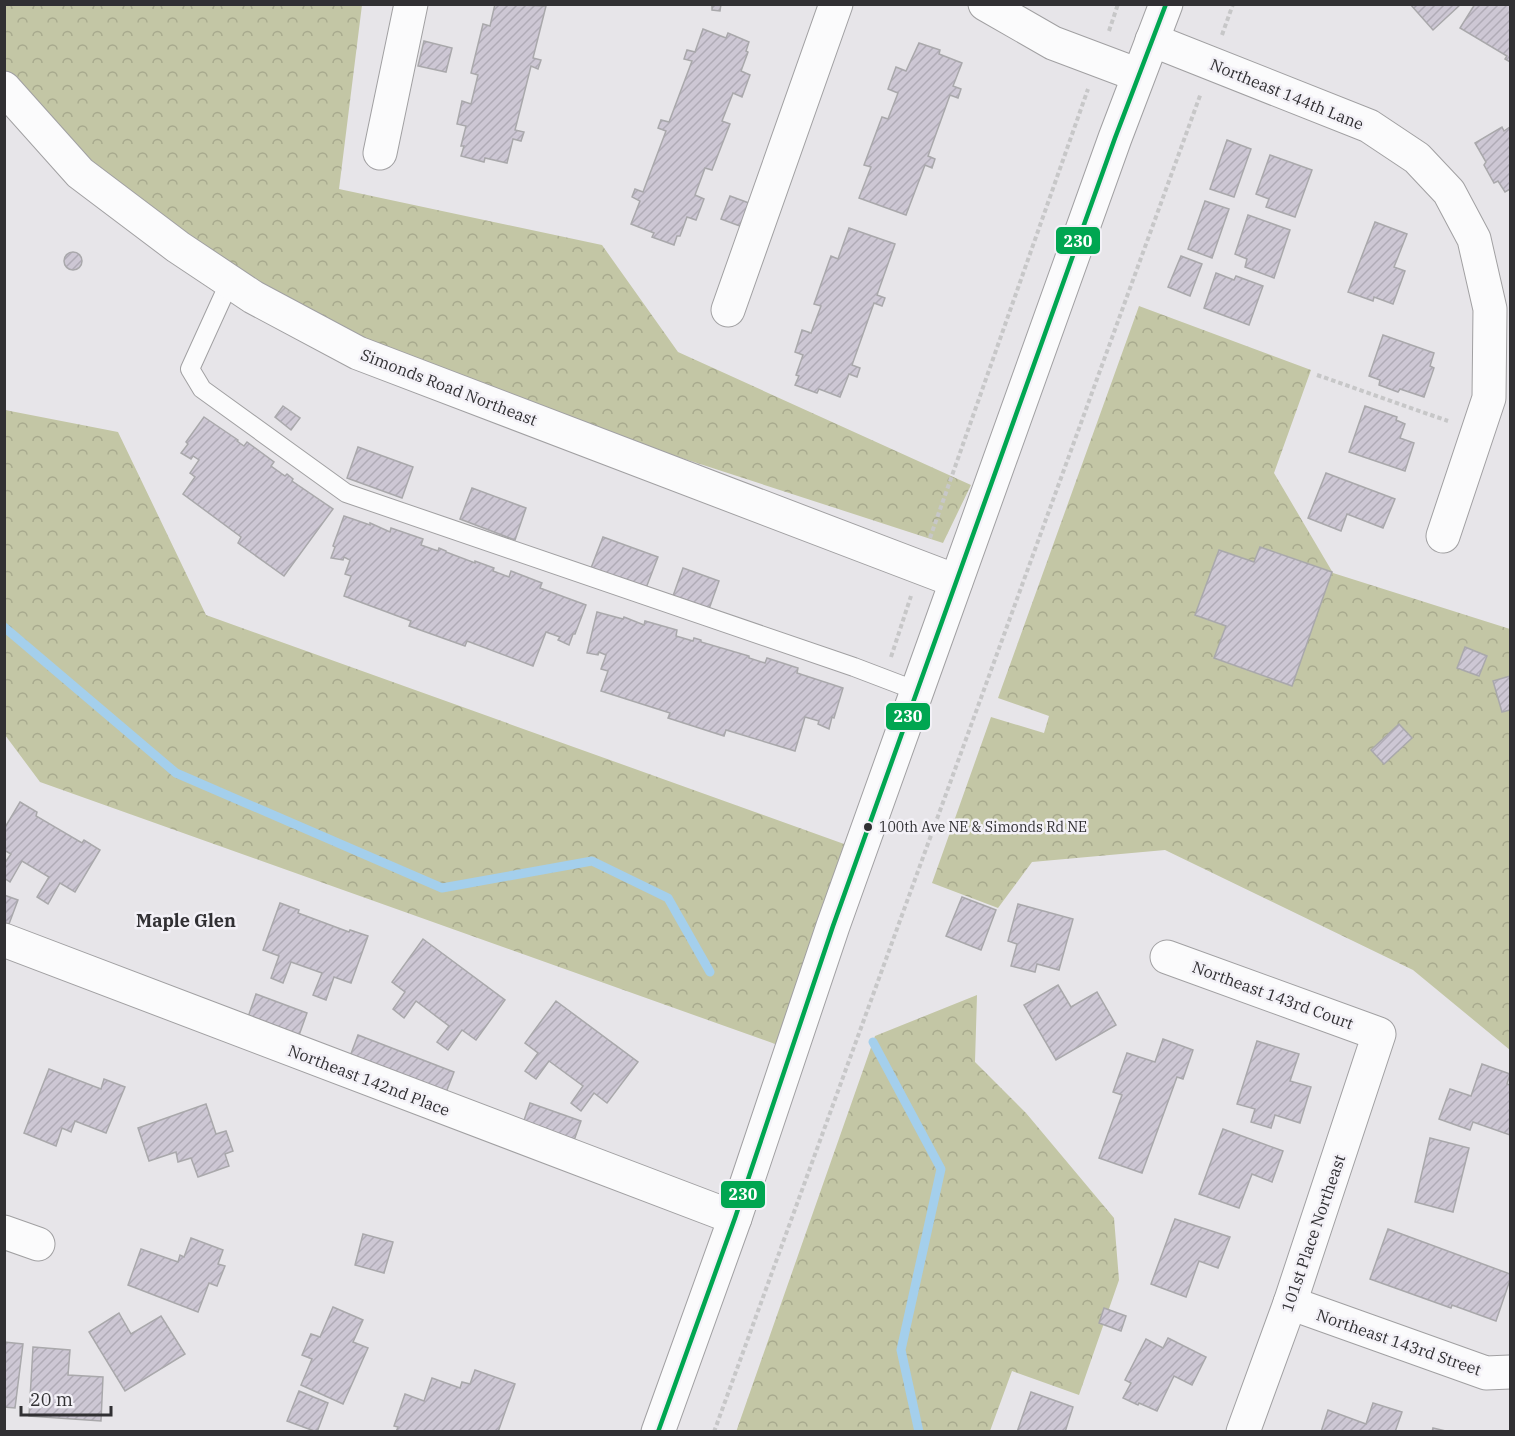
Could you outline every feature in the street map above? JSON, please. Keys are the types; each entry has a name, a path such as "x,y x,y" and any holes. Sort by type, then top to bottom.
{"street":[{"path":"380,153 411,4"},
{"path":"728,310 836,4"},
{"path":"985,4 1053,43 1138,75"},
{"path":"658,1431 735,1218 833,926 916,691 1138,75 1166,4"},
{"name":"Northeast 144th Lane","path":"1152,40 1369,126 1417,158 1449,192 1474,239 1490,309 1500,402"},
{"name":"Simonds Road Northeast","path":"4,88 80,173 178,247 253,297 358,353 956,581"},
{"path":"1443,536 1500,402"},
{"name":"Northeast 142nd Place","path":"4,940 735,1218"},
{"name":"Northeast 143rd Court","path":"1167,957 1380,1034"},
{"name":"101st Place Northeast","path":"1243,1431 1290,1303 1380,1034"},
{"path":"4,1232 38,1244"},
{"name":"Northeast 143rd Street","path":"1290,1303 1486,1373 1510,1372"}],"lane":[{"path":"230,281 190,369 202,389 346,493 854,667 916,691"}],"path":[{"path":"936,519 1118,4"},
{"path":"714,1431 1233,4"},
{"path":"1317,375 1449,421"}],"green space":[{"path":"4,5 362,5 339,189 602,245 678,352 971,485 943,543 358,353 178,247 5,88"},
{"path":"1139,306 1311,370 1274,473 1333,573 1510,629 1510,1050 1413,970 1165,850 1032,862 998,908 932,883 991,717 1044,733 1049,716 998,698"},
{"path":"5,410 118,432 206,615 858,849 792,1050 40,782 5,735"},
{"path":"977,995 975,1062 1026,1113 1114,1218 1119,1280 1079,1395 1012,1371 990,1431 736,1432 875,1036"}],"building":[{"path":"495,4 546,6 533,58 541,60 538,69 531,66 515,130 524,132 521,141 513,139 507,163 485,158 484,162 461,156 466,126 457,124 462,101 471,104 478,75 471,73 483,24 490,26"},
{"path":"712,4 721,4 720,11 712,10"},
{"path":"1410,4 1461,4 1433,30"},
{"path":"1475,4 1510,4 1510,62 1505,59 1507,56 1460,28"},
{"path":"703,29 726,38 728,33 749,42 741,71 750,75 742,97 733,93 722,121 730,124 712,170 705,168 695,195 704,199 696,220 687,217 674,245 652,237 654,233 631,224 640,201 632,197 635,189 643,192 666,131 658,128 661,120 669,122 692,61 684,59 687,50 695,52"},
{"path":"424,41 452,48 446,72 418,66"},
{"path":"919,43 940,50 939,54 962,63 953,86 961,89 958,98 950,95 928,156 935,159 932,168 925,165 906,215 859,198 871,167 864,165 882,117 888,119 898,93 888,89 896,67 906,71"},
{"path":"1502,127 1504,131 1510,127 1510,189 1505,192 1498,181 1494,183 1475,143"},
{"path":"1227,140 1251,149 1234,197 1210,189"},
{"path":"1270,155 1312,170 1295,217 1266,207 1269,199 1256,194"},
{"path":"730,196 757,206 748,229 721,219"},
{"path":"1205,201 1229,209 1212,258 1188,249"},
{"path":"1248,215 1290,230 1274,278 1245,267 1247,259 1235,254"},
{"path":"1375,222 1407,234 1394,267 1405,271 1393,304 1374,297 1373,301 1348,292"},
{"path":"849,228 895,244 877,295 885,298 882,306 874,303 852,365 860,368 857,377 849,374 840,397 819,389 817,393 795,385 803,355 795,352 802,330 811,333 821,306 814,304 831,256 838,259"},
{"path":"73,252 79,255 82,261 79,267 73,270 67,267 64,261 67,255"},
{"path":"1181,256 1202,264 1190,296 1168,287"},
{"path":"1216,273 1234,280 1236,276 1263,286 1249,325 1204,308"},
{"path":"1383,335 1434,353 1430,366 1434,368 1424,397 1400,389 1398,392 1379,385 1380,380 1369,376"},
{"path":"283,406 300,418 291,430 275,417"},
{"path":"1365,406 1397,417 1396,420 1405,424 1400,438 1414,443 1405,471 1349,452"},
{"path":"204,417 244,446 247,442 274,462 271,466 285,476 287,474 293,479 292,481 333,509 284,576 238,543 241,537 183,494 195,477 190,473 199,460 193,456 191,459 181,453"},
{"path":"358,447 413,467 402,498 347,478"},
{"path":"1326,473 1395,499 1383,528 1347,514 1341,531 1308,518"},
{"path":"472,488 526,508 515,540 460,519"},
{"path":"344,516 370,525 370,523 390,532 391,528 423,539 421,545 438,551 439,548 475,563 475,561 509,577 511,571 542,583 540,588 586,605 575,634 569,645 558,640 560,637 546,632 533,666 467,641 465,646 409,626 411,621 344,596 351,576 345,574 350,560 344,557 343,560 331,558"},
{"path":"603,537 658,557 646,588 591,568"},
{"path":"1260,547 1332,572 1292,686 1214,658 1226,626 1195,615 1219,550 1254,562"},
{"path":"683,568 719,581 709,609 673,596"},
{"path":"597,612 623,619 624,617 644,625 645,621 677,630 676,636 693,641 694,638 701,640 701,642 765,663 767,658 798,668 797,673 843,688 829,729 818,724 819,721 805,717 795,751 726,730 724,736 668,718 670,713 601,691 608,671 601,669 606,655 599,652 598,655 587,653"},
{"path":"1465,647 1487,656 1479,676 1457,668"},
{"path":"1510,676 1510,710 1502,712 1493,681"},
{"path":"1399,724 1412,738 1384,764 1371,750"},
{"path":"20,802 37,812 36,816 82,843 84,840 100,850 75,892 60,883 48,904 37,897 49,877 22,861 10,882 4,878 4,864 11,854 4,850 4,829"},
{"path":"4,895 18,900 9,924 4,923"},
{"path":"962,897 996,910 981,950 946,936"},
{"path":"280,903 299,910 298,913 349,932 350,930 368,936 351,983 334,977 326,1000 313,995 322,973 291,962 283,983 271,978 279,956 263,950"},
{"path":"1018,904 1073,919 1059,970 1037,964 1035,972 1011,966 1017,944 1008,941"},
{"path":"423,939 505,1000 476,1040 462,1030 448,1050 437,1042 449,1026 416,1001 404,1018 393,1009 405,992 392,982"},
{"path":"1058,985 1071,1007 1097,992 1116,1025 1056,1060 1024,1005"},
{"path":"256,994 307,1013 298,1038 247,1020"},
{"path":"556,1001 638,1062 607,1103 594,1093 581,1111 571,1103 583,1086 549,1061 536,1079 525,1071 538,1053 525,1043"},
{"path":"358,1035 454,1072 445,1095 349,1059"},
{"path":"1163,1039 1193,1050 1183,1079 1177,1077 1142,1173 1099,1158 1122,1095 1113,1092 1127,1053 1155,1062"},
{"path":"1257,1041 1299,1054 1290,1081 1311,1087 1300,1123 1275,1115 1271,1128 1251,1122 1255,1109 1237,1104"},
{"path":"1482,1064 1510,1074 1507,1084 1510,1085 1510,1135 1473,1122 1470,1130 1439,1119 1450,1089 1471,1096"},
{"path":"49,1069 101,1089 104,1079 125,1087 106,1133 75,1121 71,1132 62,1128 56,1146 24,1133"},
{"path":"530,1103 581,1121 572,1146 521,1129"},
{"path":"206,1104 216,1134 226,1131 233,1151 225,1154 229,1166 198,1177 191,1158 178,1162 176,1152 149,1161 138,1128"},
{"path":"1223,1129 1283,1151 1272,1182 1252,1174 1239,1208 1199,1194"},
{"path":"1430,1138 1469,1148 1453,1212 1415,1202"},
{"path":"1175,1219 1230,1237 1218,1268 1199,1261 1186,1297 1151,1284"},
{"path":"1388,1229 1510,1274 1496,1321 1452,1305 1451,1308 1370,1279"},
{"path":"363,1234 393,1242 384,1273 355,1265"},
{"path":"191,1238 223,1250 218,1264 225,1266 217,1286 209,1283 198,1312 128,1285 141,1249 178,1262 180,1255 184,1257"},
{"path":"333,1307 363,1320 353,1342 368,1348 343,1404 301,1385 312,1359 302,1355 311,1334 320,1337"},
{"path":"1104,1308 1126,1316 1121,1331 1099,1323"},
{"path":"119,1313 131,1334 161,1316 185,1354 125,1391 89,1332"},
{"path":"1168,1338 1206,1357 1192,1385 1174,1376 1157,1411 1123,1398 1131,1383 1125,1380 1146,1339 1163,1348"},
{"path":"4,1342 23,1344 15,1408 4,1407"},
{"path":"33,1347 70,1350 68,1375 103,1377 101,1421 29,1416"},
{"path":"475,1370 515,1384 498,1432 396,1432 398,1427 394,1426 405,1394 424,1401 432,1378 460,1388 462,1382 470,1384"},
{"path":"299,1391 328,1403 317,1432 287,1421"},
{"path":"1031,1392 1073,1407 1065,1432 1017,1432"},
{"path":"1373,1403 1402,1412 1395,1432 1321,1432 1328,1410 1366,1424"},
{"path":"1433,1428 1450,1432 1432,1432"}],"waterway":[{"path":"4,627 176,773 442,888 592,861 668,898 710,972"},
{"path":"873,1042 941,1169 901,1350 919,1432"}],"transit line":[{"name":"230","path":"658,1432 735,1218 833,926 1115,138 1166,4"}],"place":[{"name":"100th Ave NE & Simonds Rd NE","path":"868,827"}],"district":[{"name":"Maple Glen","path":"186,920"}]}
